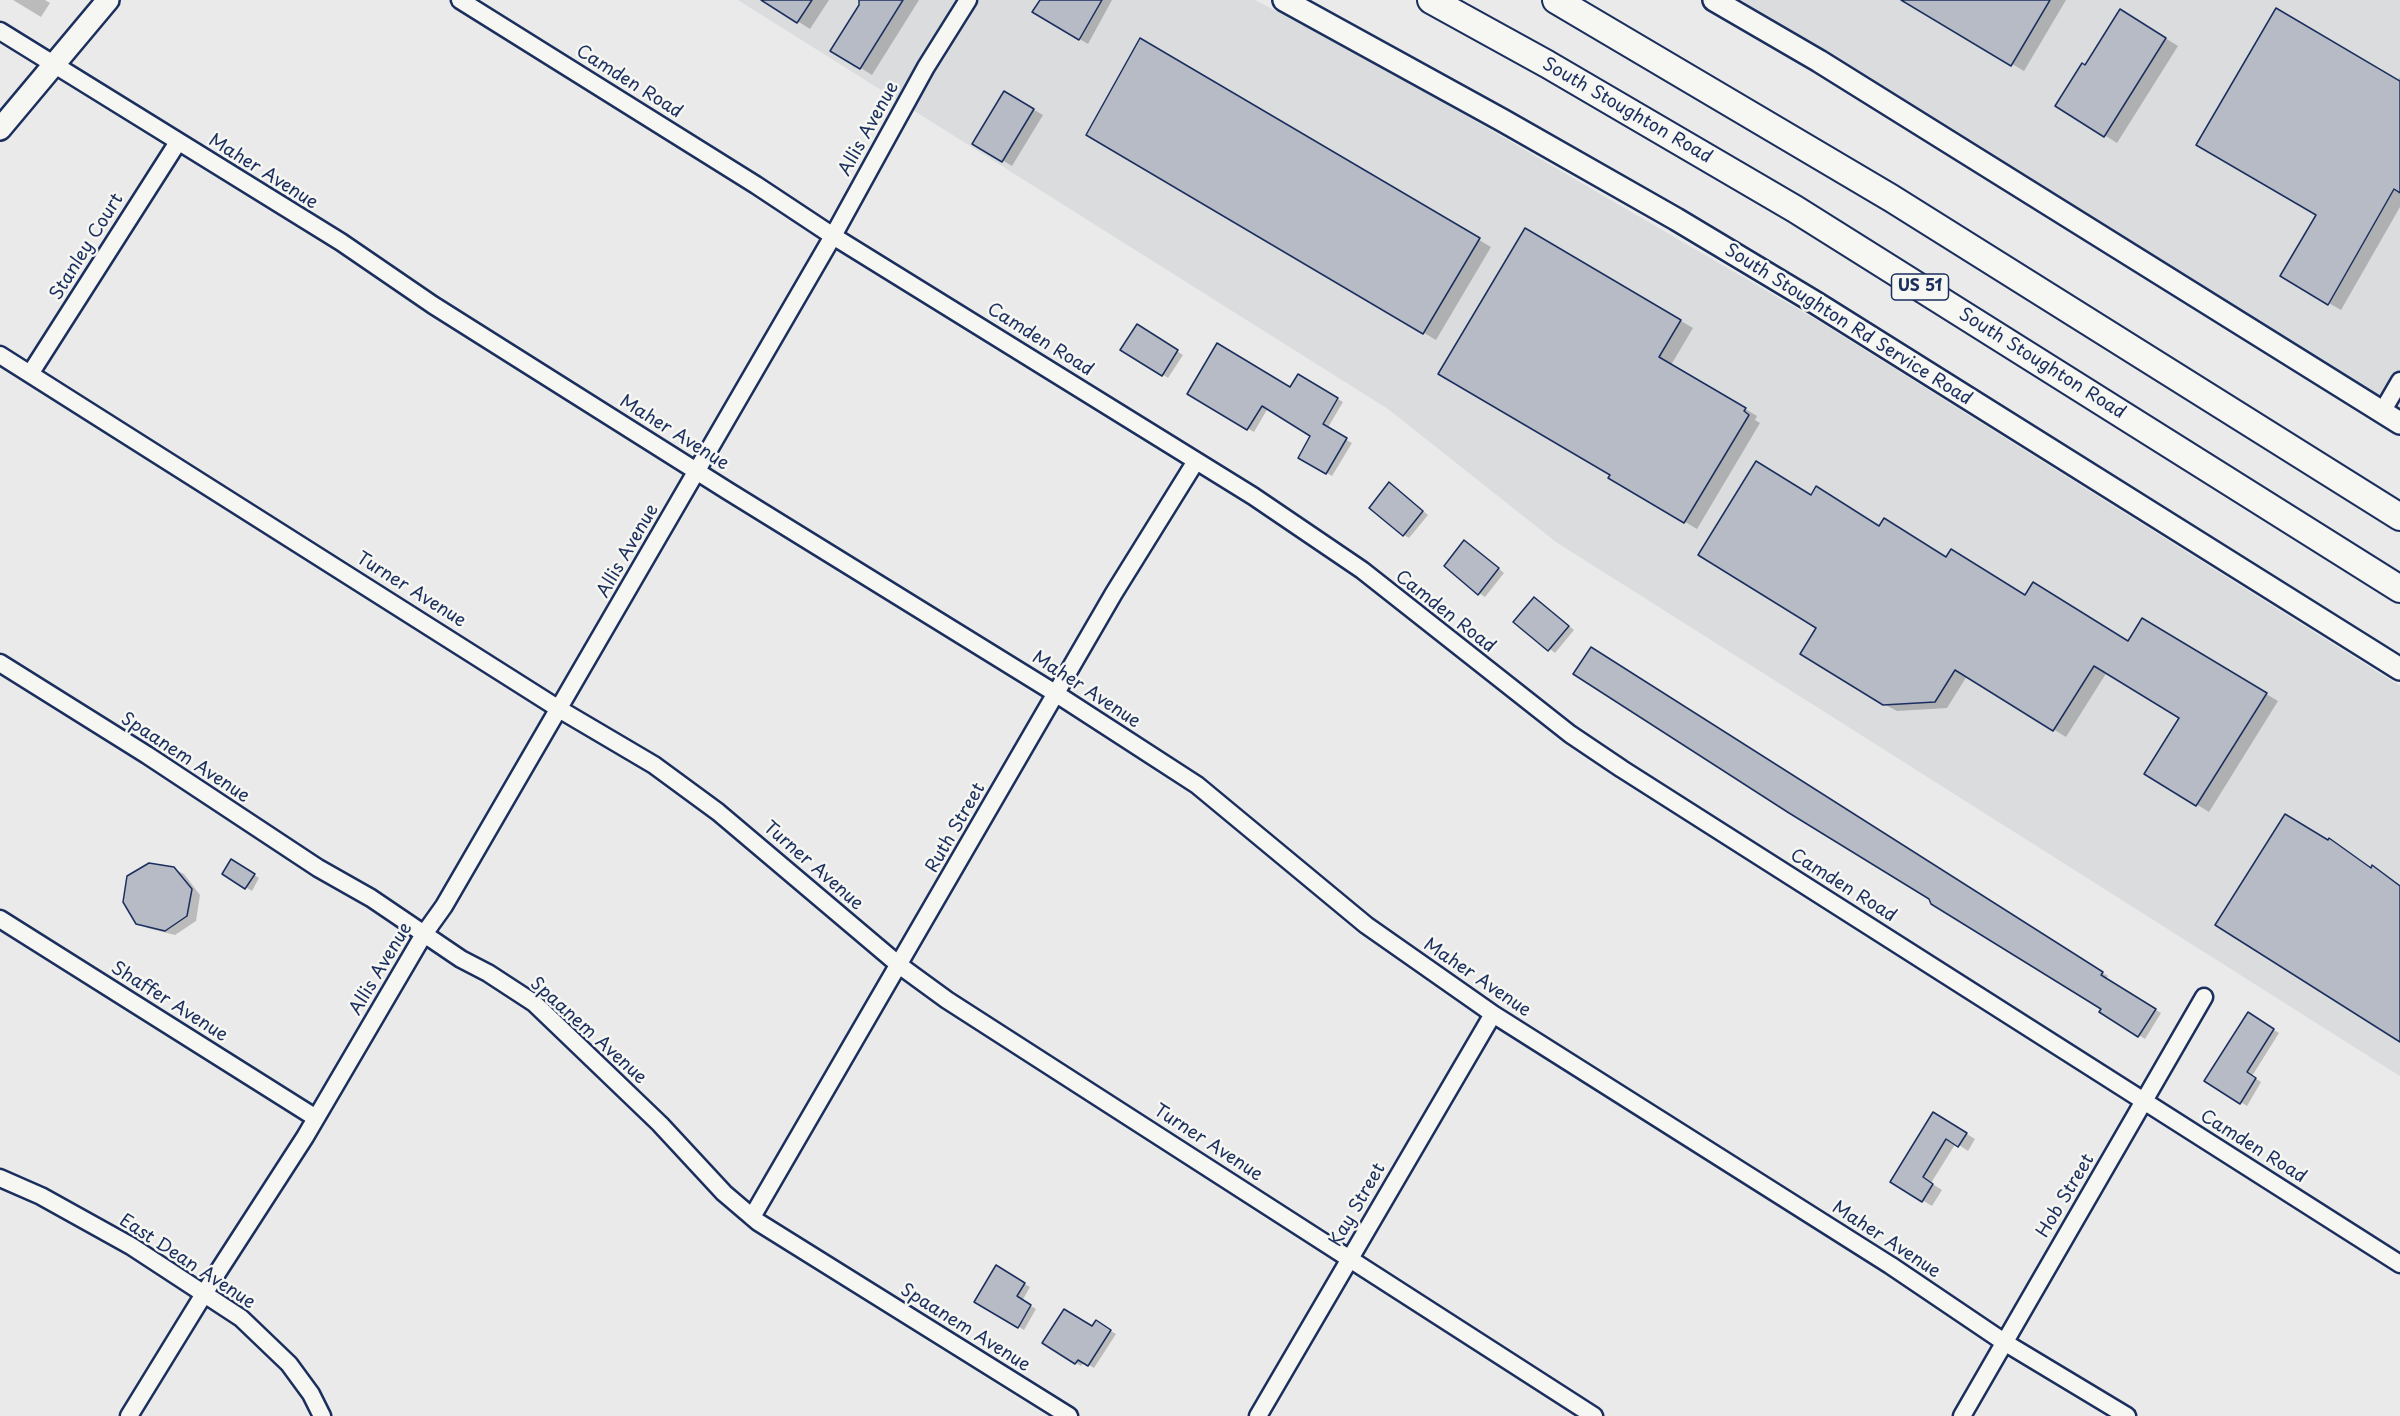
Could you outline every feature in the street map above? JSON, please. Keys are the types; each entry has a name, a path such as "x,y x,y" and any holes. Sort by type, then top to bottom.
{"main road":[{"name":"South Stoughton Road","path":"1431,0 1547,63 1795,209 2400,588"},
{"path":"1556,0 1891,198 2400,517"}],"street":[{"path":"0,129 108,0"},
{"name":"Camden Road","path":"460,0 756,184 833,236 1253,495 1362,570 1570,734 2400,1263"},
{"name":"Allis Avenue","path":"129,1416 204,1293 316,1118 424,934 444,906 698,471 833,236 926,67 968,0"},
{"name":"South Stoughton Rd Service Road","path":"1284,0 1482,108 1676,219 1824,308 2400,669"},
{"path":"1714,0 1858,85 2400,423"},
{"name":"Maher Avenue","path":"0,31 341,242 433,305 1056,693 1197,785 1366,925 1493,1014 1890,1265 2004,1342 2127,1416"},
{"name":"Stanley Court","path":"30,374 178,142"},
{"name":"Turner Avenue","path":"0,355 559,709 654,765 718,812 899,965 999,1034 1594,1416"},
{"path":"2382,412 2400,381"},
{"name":"Ruth Street","path":"752,1217 1114,593 1196,461"},
{"name":"Spaanem Avenue","path":"0,663 534,1003 660,1124 724,1193 752,1217 920,1325 1069,1416"},
{"name":"Shaffer Avenue","path":"0,919 316,1118"},
{"name":"Hob Street","path":"1962,1416 2204,997"},
{"name":"Kay Street","path":"1258,1416 1493,1014"},
{"name":"East Dean Avenue","path":"0,1179 41,1196 91,1224 241,1318 289,1364 311,1394 322,1416"}],"shaded area":[{"path":"738,0 1255,0 1398,76 1820,322 2400,686 2400,1076 1556,542 1388,409"},
{"path":"1714,0 2400,0 2400,423"}],"building":[{"path":"761,0 812,0 797,23"},
{"path":"859,0 903,0 860,69 830,51 859,5"},
{"path":"1040,0 1102,0 1079,40 1032,12"},
{"path":"1901,0 2050,0 2011,66"},
{"path":"2276,8 2400,81 2400,193 2394,189 2328,305 2280,276 2316,215 2196,145"},
{"path":"2120,9 2166,38 2104,137 2055,106 2082,63 2085,65"},
{"path":"1140,38 1480,238 1423,334 1086,135"},
{"path":"1004,91 1034,109 1002,162 972,144"},
{"path":"1525,228 1681,320 1659,357 1746,408 1744,411 1749,415 1684,523 1608,478 1610,475 1438,374"},
{"path":"1137,324 1178,350 1162,376 1120,350"},
{"path":"1217,343 1290,387 1298,374 1338,398 1323,424 1347,438 1326,474 1298,458 1310,436 1262,406 1247,430 1187,394"},
{"path":"1756,461 1811,495 1816,486 1879,526 1884,518 1946,557 1951,549 2025,595 2033,582 2128,641 2142,618 2267,693 2196,806 2144,774 2179,718 2094,666 2053,731 1955,670 1935,702 1883,705 1800,654 1816,628 1698,555"},
{"path":"1389,482 1423,511 1403,536 1369,508"},
{"path":"1464,540 1499,568 1478,595 1444,566"},
{"path":"1534,597 1569,626 1548,651 1513,622"},
{"path":"1591,647 2103,972 2101,975 2156,1009 2138,1037 2099,1012 2101,1009 1931,904 1929,899 1789,813 1573,674"},
{"path":"2285,814 2328,840 2329,838 2400,886 2400,1042 2215,925"},
{"path":"231,859 255,874 245,889 222,874"},
{"path":"149,863 174,867 192,889 187,916 165,931 136,924 123,902 127,876"},
{"path":"2248,1012 2274,1029 2247,1072 2256,1078 2240,1104 2204,1081"},
{"path":"1933,1112 1967,1133 1958,1147 1946,1139 1923,1177 1933,1184 1922,1202 1890,1182"},
{"path":"996,1265 1025,1283 1017,1296 1031,1305 1018,1328 974,1302"},
{"path":"1064,1309 1092,1326 1096,1320 1111,1330 1088,1366 1078,1360 1075,1364 1042,1343"}]}
